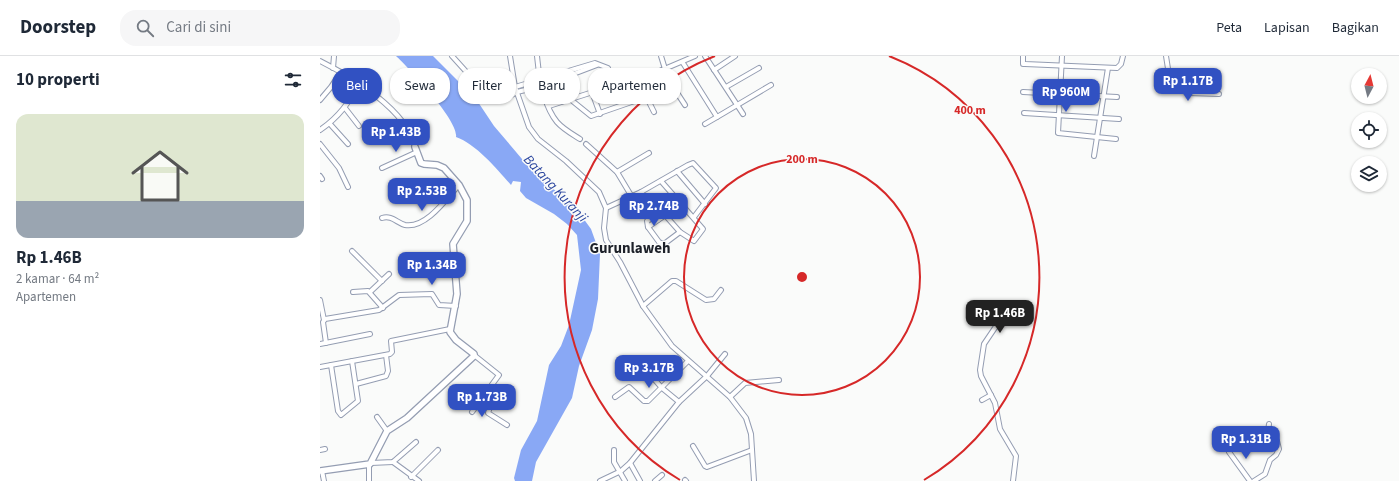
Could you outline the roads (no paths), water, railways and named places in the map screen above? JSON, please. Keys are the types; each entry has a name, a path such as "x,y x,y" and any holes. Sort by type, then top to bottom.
{"street":[{"path":"320,61 333,68 334,56"},
{"path":"452,56 493,100 503,100 517,92 524,90"},
{"path":"510,56 512,68"},
{"path":"537,56 538,68"},
{"path":"661,56 663,68"},
{"path":"669,68 683,63 695,56"},
{"path":"705,56 726,87 736,106 743,114"},
{"path":"714,70 735,56"},
{"path":"1024,56 1023,64 1108,68 1117,68 1120,66 1123,56"},
{"path":"1062,56 1058,133 1116,139"},
{"path":"1166,56 1168,74 1218,74"},
{"path":"683,63 717,117"},
{"path":"580,69 594,64 608,68"},
{"path":"726,87 759,68"},
{"path":"1094,156 1108,68"},
{"path":"1187,75 1188,93 1219,94"},
{"path":"320,99 332,84"},
{"path":"705,124 771,85"},
{"path":"517,92 527,123 533,133 596,189 606,208 604,228 606,240 620,262 643,306 672,346 730,397 748,421 754,481"},
{"path":"1023,92 1117,97"},
{"path":"681,100 685,105"},
{"path":"320,130 330,124 347,104"},
{"path":"382,104 408,128 422,164 442,167 460,186 467,200 468,216 453,244 458,294 450,329 451,335 498,374 488,391 472,412"},
{"path":"555,104 549,106 557,122 580,139"},
{"path":"576,104 589,116 600,114 629,104"},
{"path":"596,104 600,114"},
{"path":"650,104 654,112"},
{"path":"345,108 359,126"},
{"path":"1024,113 1119,119"},
{"path":"330,124 348,144"},
{"path":"320,144 339,168 348,187"},
{"path":"586,144 617,172 632,197"},
{"path":"382,168 416,150"},
{"path":"617,172 649,153"},
{"path":"606,208 632,197 693,163 714,184 716,190 694,217"},
{"path":"677,171 705,204"},
{"path":"661,181 701,225 703,230 695,241 690,240 680,232 665,215"},
{"path":"382,218 388,217 410,226 425,220 439,209 460,186"},
{"path":"641,192 657,218"},
{"path":"680,232 663,244 659,242 648,227 647,222 665,215 682,204"},
{"path":"352,251 382,281"},
{"path":"370,292 389,274"},
{"path":"643,306 672,281 676,281 706,300 714,299 721,290"},
{"path":"353,292 370,292 383,308"},
{"path":"324,320 372,312 383,308 399,295 430,294 434,295 439,305 456,306"},
{"path":"320,300 326,343"},
{"path":"1007,310 988,337 982,351 981,376 997,410 1000,429 1016,456 1013,481"},
{"path":"320,367 386,355 392,353 391,341 450,329"},
{"path":"320,344 370,334"},
{"path":"369,481 370,464 376,449 387,431 407,418 460,371 473,354"},
{"path":"600,481 621,471 630,463 678,402 707,376 725,354"},
{"path":"356,384 386,376 388,372 386,355"},
{"path":"615,397 629,388 644,401 648,401 688,361"},
{"path":"331,365 338,411 340,414 357,402 356,384 352,362"},
{"path":"639,362 662,388 678,402"},
{"path":"730,397 745,383 779,380"},
{"path":"488,391 492,401 488,413 507,425"},
{"path":"982,400 991,395"},
{"path":"377,417 387,431"},
{"path":"1254,481 1265,474 1270,460 1276,455 1279,449 1277,441 1268,431 1269,424"},
{"path":"324,481 321,471 393,462 416,442"},
{"path":"693,446 707,467 752,450"},
{"path":"320,450 325,449"},
{"path":"411,477 438,450"},
{"path":"614,450 614,462 621,471 625,481"},
{"path":"1229,452 1250,481"},
{"path":"393,462 411,477 419,481"},
{"path":"630,463 640,481"},
{"path":"655,481 662,476"}],"water":[{"path":"396,56 433,56 445,68 408,68"},
{"path":"450,73 458,81 458,104 479,104 494,126 533,172 575,207 591,229 600,254 598,299 592,330 579,366 572,398 536,462 532,481 515,481 514,478 521,450 537,421 549,365 561,346 569,325 581,270 577,235 567,224 554,214 526,198 520,191 521,182 513,181 511,185 478,151 464,140 456,137 455,129 439,104 450,104"}],"district":[{"name":"Gurunlaweh","path":"630,248"}],"water label":[{"name":"Batang Kuranji","path":"556,188"}]}
